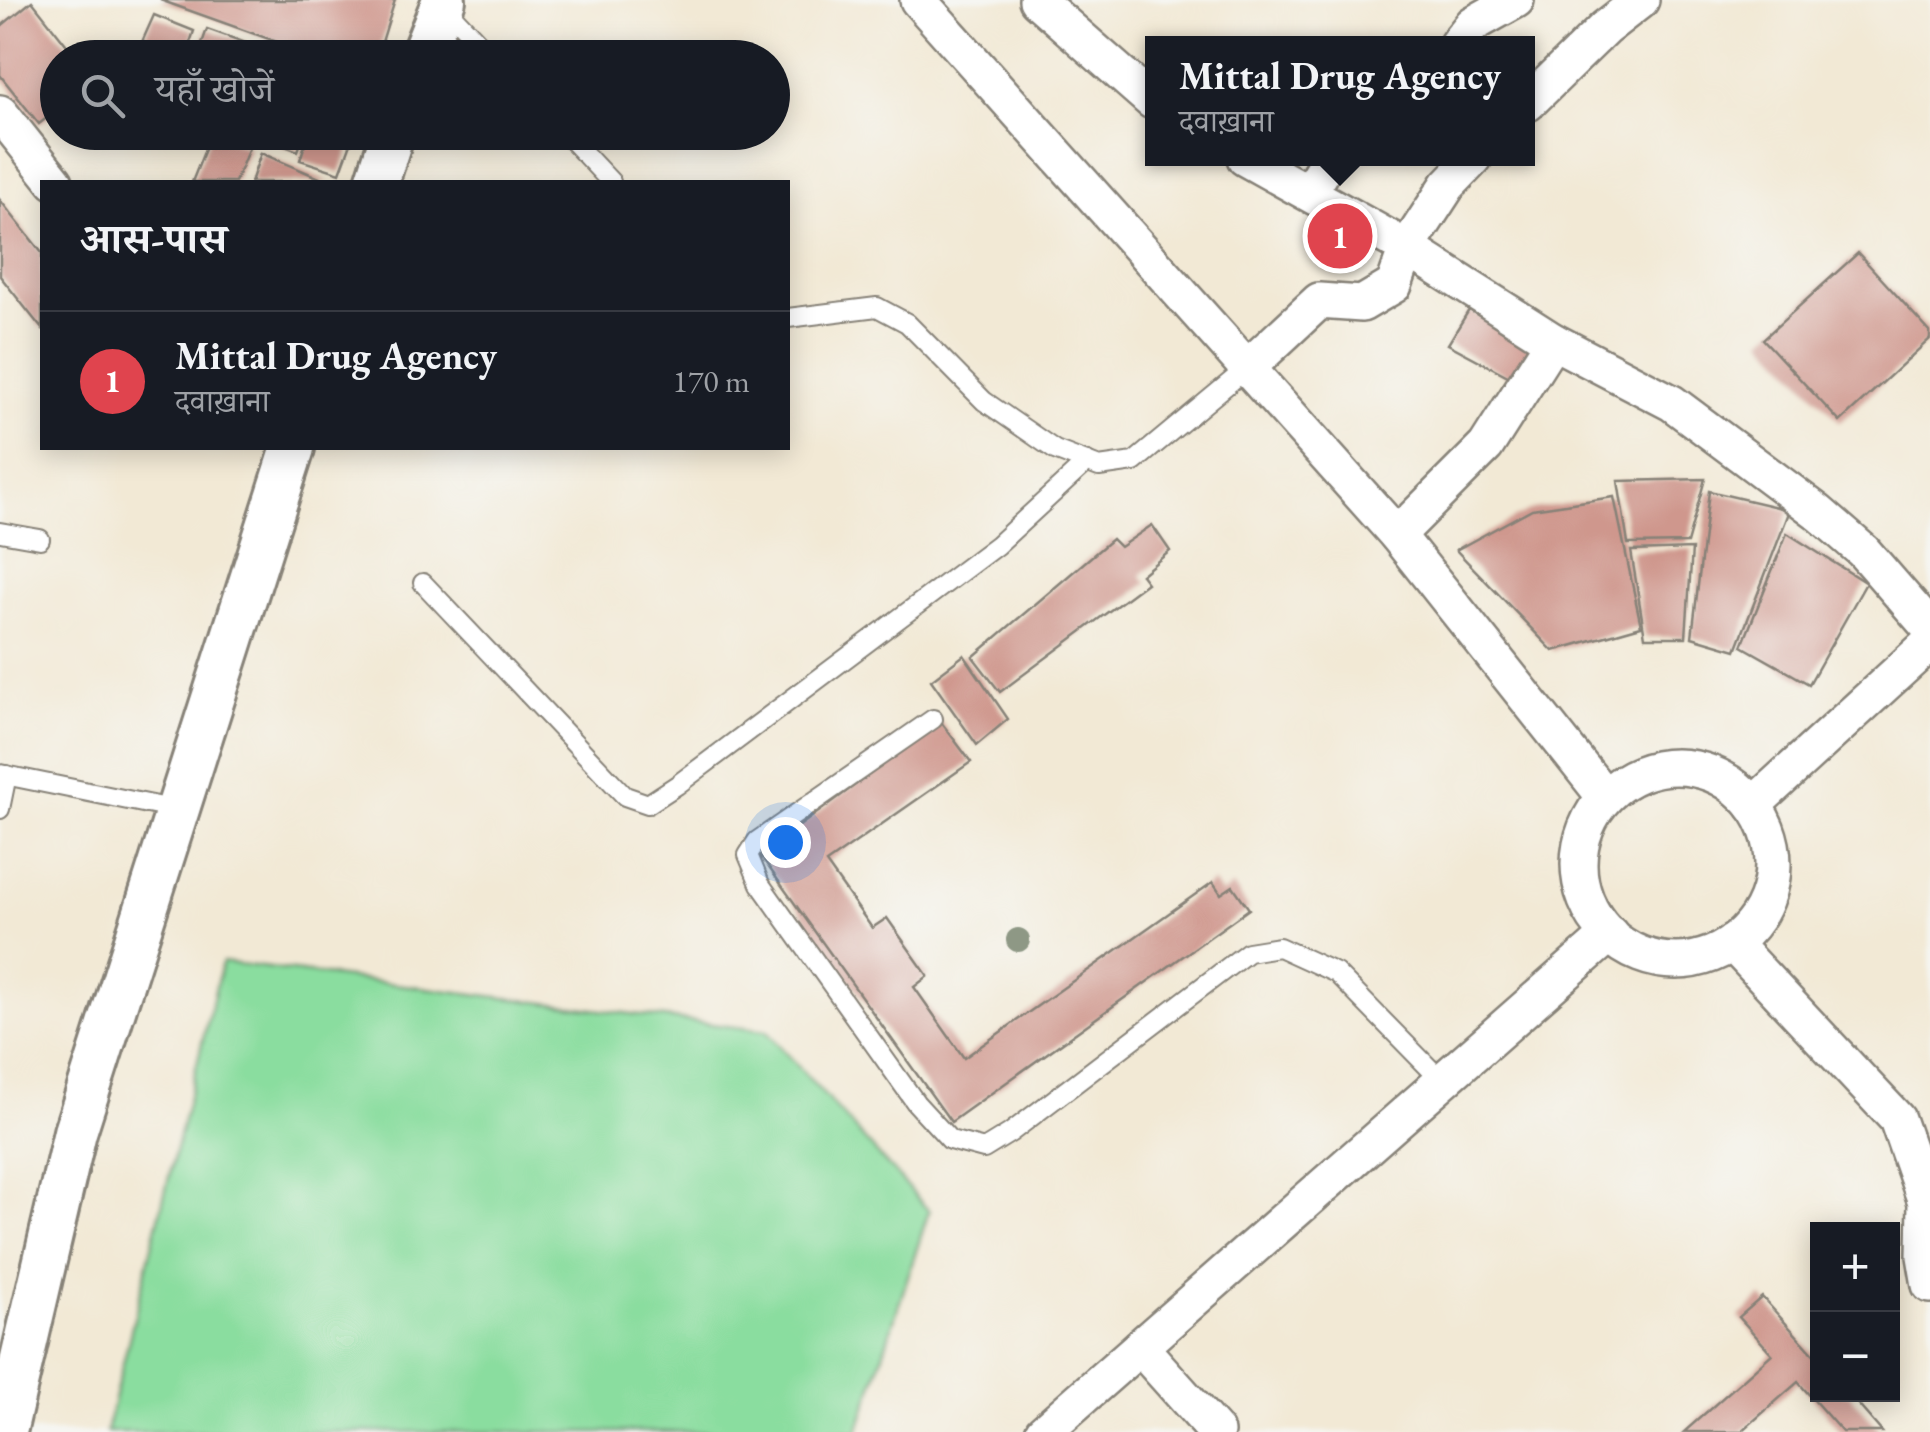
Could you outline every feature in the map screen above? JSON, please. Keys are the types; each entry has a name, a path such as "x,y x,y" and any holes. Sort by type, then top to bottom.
{"street":[{"path":"918,0 1397,535 1605,797"},
{"path":"1463,36 1473,24 1516,0"},
{"path":"1535,96 1605,28 1641,0"},
{"path":"429,40 443,2"},
{"path":"1052,5 1145,94"},
{"path":"0,113 53,180"},
{"path":"378,180 387,150"},
{"path":"1260,166 1407,248 1553,342 1672,402 1818,512 1863,552 1930,628"},
{"path":"1309,192 1324,166"},
{"path":"1246,369 1320,301 1362,304 1394,285 1407,248 1448,184 1466,166"},
{"path":"1397,535 1486,446 1553,342"},
{"path":"5,1432 76,1132 292,450"},
{"path":"1752,805 1930,644"},
{"path":"1680,768 1720,778 1752,805 1770,845 1770,889 1761,910 1732,943 1713,954 1669,961 1648,957 1610,934 1595,918 1580,877 1579,856 1592,814 1605,797 1639,774 1680,768"},
{"path":"1044,1432 1610,934"},
{"path":"1732,943 1897,1119 1928,1202 1925,1256 1930,1284"},
{"path":"1140,1347 1216,1432"}],"lane":[{"path":"443,2 477,40"},
{"path":"581,150 610,180"},
{"path":"790,318 877,307 907,322 984,401 1055,450 1099,467 1134,462 1246,369"},
{"path":"423,583 625,796 648,804 996,545 1087,462"},
{"path":"0,532 40,539"},
{"path":"933,719 757,840 748,854 760,884 916,1103 950,1140 984,1149 1248,952 1280,946 1336,973 1442,1081"},
{"path":"0,809 4,774 177,810"}],"green space":[{"path":"222,962 766,1031 929,1211 858,1432 106,1432"}],"building":[{"path":"160,0 395,0 383,40 272,40"},
{"path":"32,1 63,40 40,40 39,124 0,75 0,27"},
{"path":"154,15 194,31 191,40 143,40"},
{"path":"207,29 238,40 203,40"},
{"path":"205,150 248,150 236,180 193,180"},
{"path":"303,150 348,150 340,173 300,160"},
{"path":"261,153 324,180 252,180"},
{"path":"0,200 40,250 40,326 0,276"},
{"path":"1858,253 1930,332 1930,339 1840,422 1763,339"},
{"path":"1469,310 1538,348 1521,383 1448,344"},
{"path":"1705,479 1687,543 1628,544 1618,481"},
{"path":"1709,491 1790,510 1736,650 1692,637"},
{"path":"1614,497 1641,626 1553,651 1456,550 1532,509"},
{"path":"1152,525 1170,551 1141,575 1147,583 1000,692 973,657 1112,539 1120,547"},
{"path":"1787,533 1866,583 1809,684 1742,646"},
{"path":"1692,549 1686,637 1645,637 1631,551"},
{"path":"964,655 1008,719 977,745 931,680"},
{"path":"941,722 971,762 826,863 872,928 887,918 928,976 914,987 964,1058 1213,882 1221,894 1233,886 1249,909 951,1122 760,855"},
{"path":"1762,1297 1810,1350 1810,1396 1798,1382 1741,1432 1684,1432 1772,1354 1739,1317"},
{"path":"1816,1402 1856,1402 1882,1432 1842,1432"}],"place":[{"name":"Mittal Drug Agency","path":"1340,236"}]}
